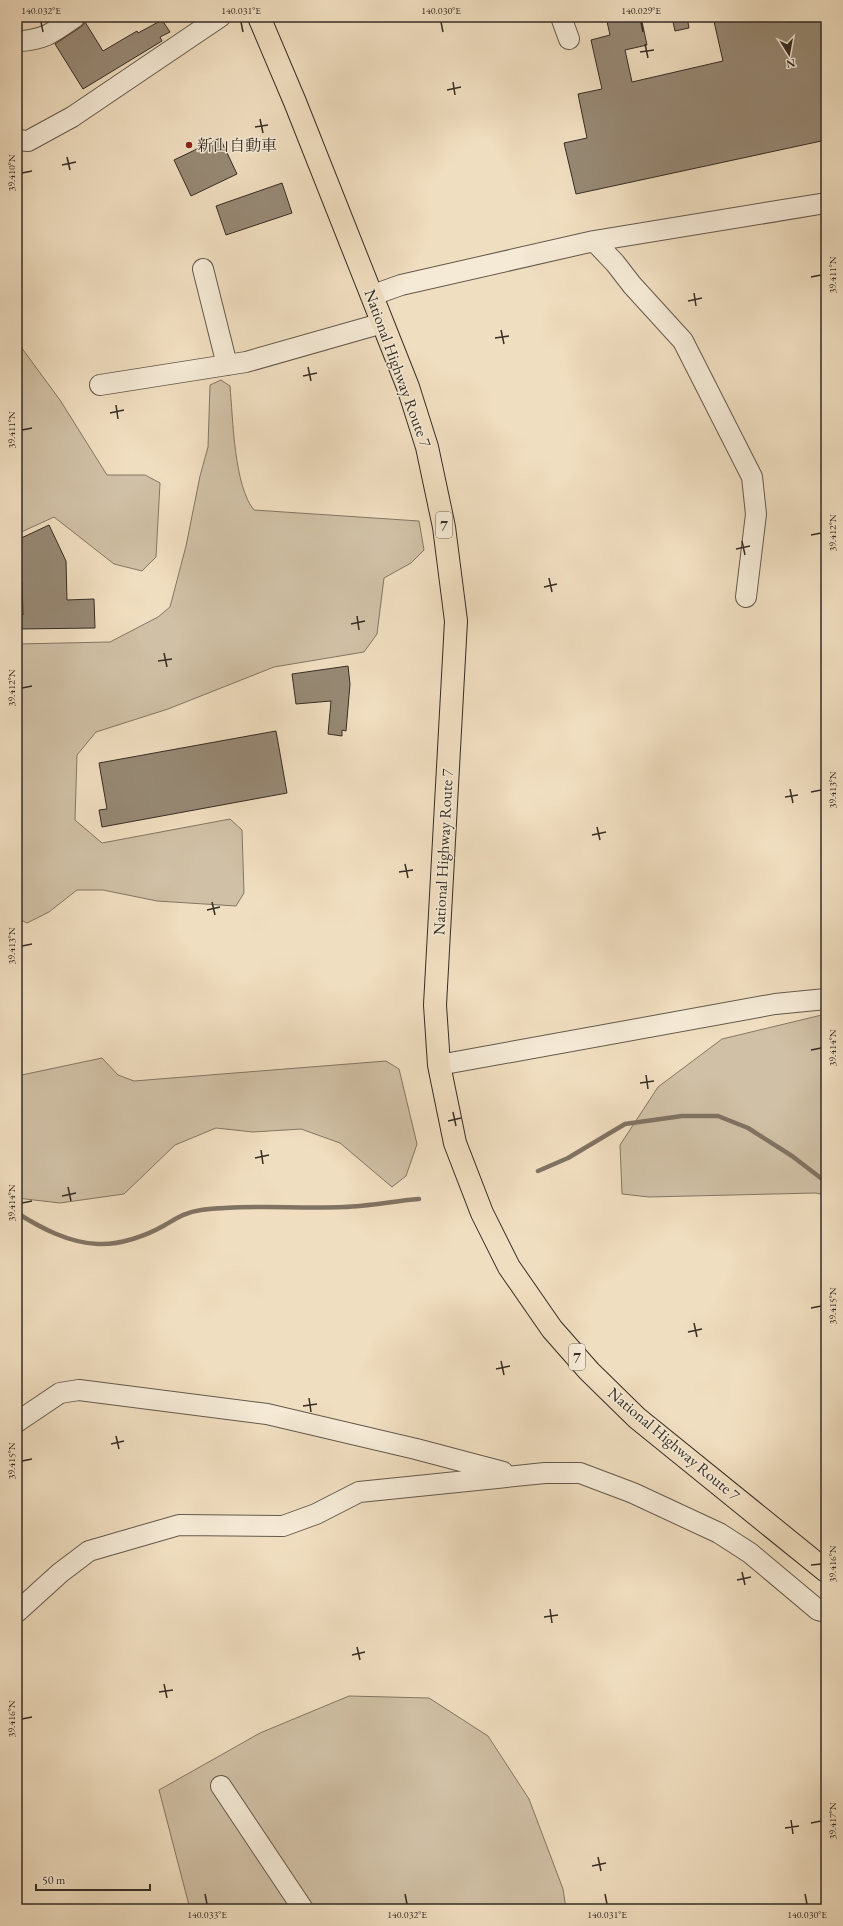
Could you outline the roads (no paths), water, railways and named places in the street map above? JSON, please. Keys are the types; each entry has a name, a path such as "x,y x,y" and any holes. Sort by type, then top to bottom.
{"highway":[{"name":"National Highway Route 7","path":"259,17 408,387 427,447 444,527 456,621 435,1005 439,1065 454,1143 482,1213 509,1267 552,1329 589,1371 637,1418 826,1571"}],"street":[{"path":"17,42 33,41 51,35 75,17"},
{"path":"17,140 28,141 72,117 220,17"},
{"path":"561,17 569,39"},
{"path":"372,295 401,285 594,241 826,203"},
{"path":"594,241 615,263 632,286 683,341 752,477 756,514 746,597"},
{"path":"203,269 227,365"},
{"path":"100,385 246,362 383,323"},
{"path":"439,1065 775,1004 826,999"},
{"path":"17,1422 60,1394 79,1390 267,1414 416,1449 517,1476"},
{"path":"17,1612 60,1573 90,1551 179,1526 283,1526 316,1514 359,1492 517,1476 580,1473 639,1496 719,1533 750,1553 818,1610 826,1612"},
{"path":"221,1786 303,1909"}],"waterway":[{"path":"538,1171 568,1158 625,1124 682,1116 718,1116 748,1128 792,1156 826,1182"},
{"path":"17,1213 66,1238 87,1243 106,1244 141,1236 191,1212 201,1210 236,1207 344,1207 419,1199"}],"place":[{"name":"新山自動車","path":"189,145"}]}
